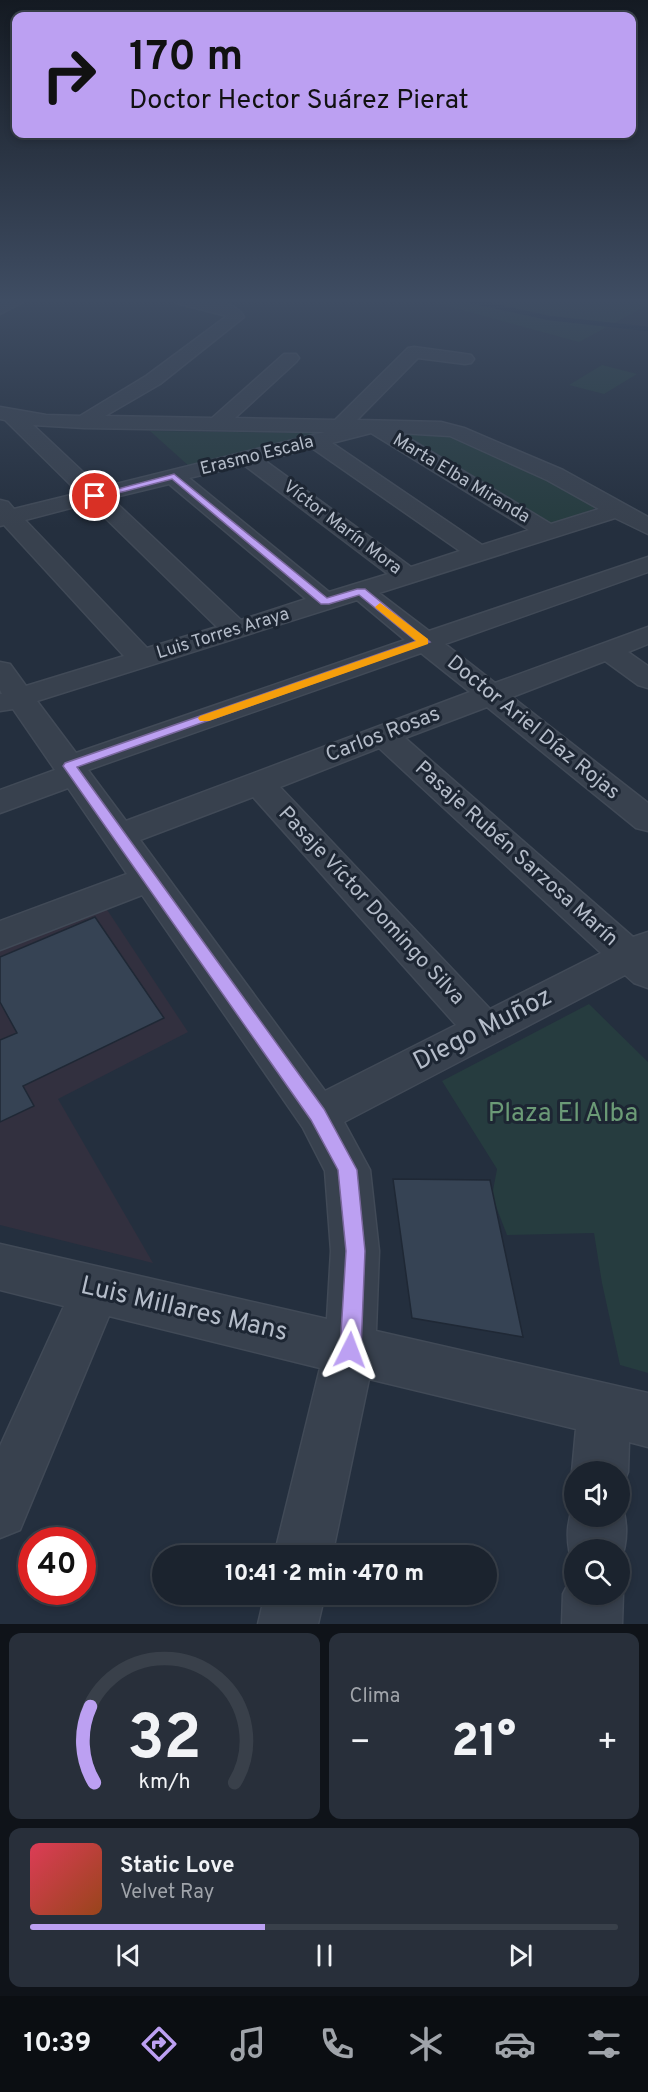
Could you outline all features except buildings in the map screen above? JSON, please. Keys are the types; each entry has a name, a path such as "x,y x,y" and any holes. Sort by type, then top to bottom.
{"street":[{"path":"84,422 158,376"},
{"path":"217,424 270,376"},
{"path":"339,427 390,376"},
{"path":"5,414 46,421 431,427 457,432 555,475 648,527"},
{"path":"5,414 236,630"},
{"name":"Erasmo Escala","path":"3,515 95,496 374,426"},
{"name":"Marta Elba Miranda","path":"374,426 548,532"},
{"path":"316,441 480,554"},
{"name":"Víctor Marín Mora","path":"248,458 407,576"},
{"path":"174,476 325,602"},
{"name":"Luis Torres Araya","path":"7,690 142,659 618,510"},
{"path":"3,515 142,659"},
{"path":"0,801 72,770 424,642 648,564"},
{"name":"Doctor Ariel Díaz Rojas","path":"361,591 648,820"},
{"name":"Carlos Rosas","path":"119,836 648,635"},
{"path":"607,650 648,679"},
{"path":"7,690 72,770 318,1115 347,1170 356,1251 350,1350 306,1545"},
{"name":"Pasaje Rubén Sarzosa Marín","path":"383,735 642,958"},
{"name":"Pasaje Víctor Domingo Silva","path":"258,783 485,1030"},
{"path":"0,936 149,879"},
{"name":"Diego Muñoz","path":"318,1115 485,1030 642,958"},
{"name":"Luis Millares Mans","path":"0,1267 626,1414"},
{"path":"0,1510 96,1289"},
{"path":"605,1461 626,1414"},
{"path":"288,1624 292,1605"},
{"path":"592,1624 593,1605"}],"shaded area":[{"path":"94,890 188,1032 58,1099 153,1263 0,1225 0,926"}],"green space":[{"path":"584,376 634,376 604,394 569,385"},
{"path":"393,430 446,435 461,440 550,479 594,505 594,509 547,526"},
{"path":"150,431 315,433 315,435 190,467"},
{"name":"Plaza El Alba","path":"589,1004 648,1062 648,1373 620,1365 602,1283 594,1233 507,1235 492,1196 497,1169 442,1081"}],"slow traffic":[{"path":"205,718 424,642 380,607"}],"route":[{"path":"95,496 174,476 325,602 361,591 424,642 69,766 318,1115 347,1170 356,1251 350,1350"}]}
